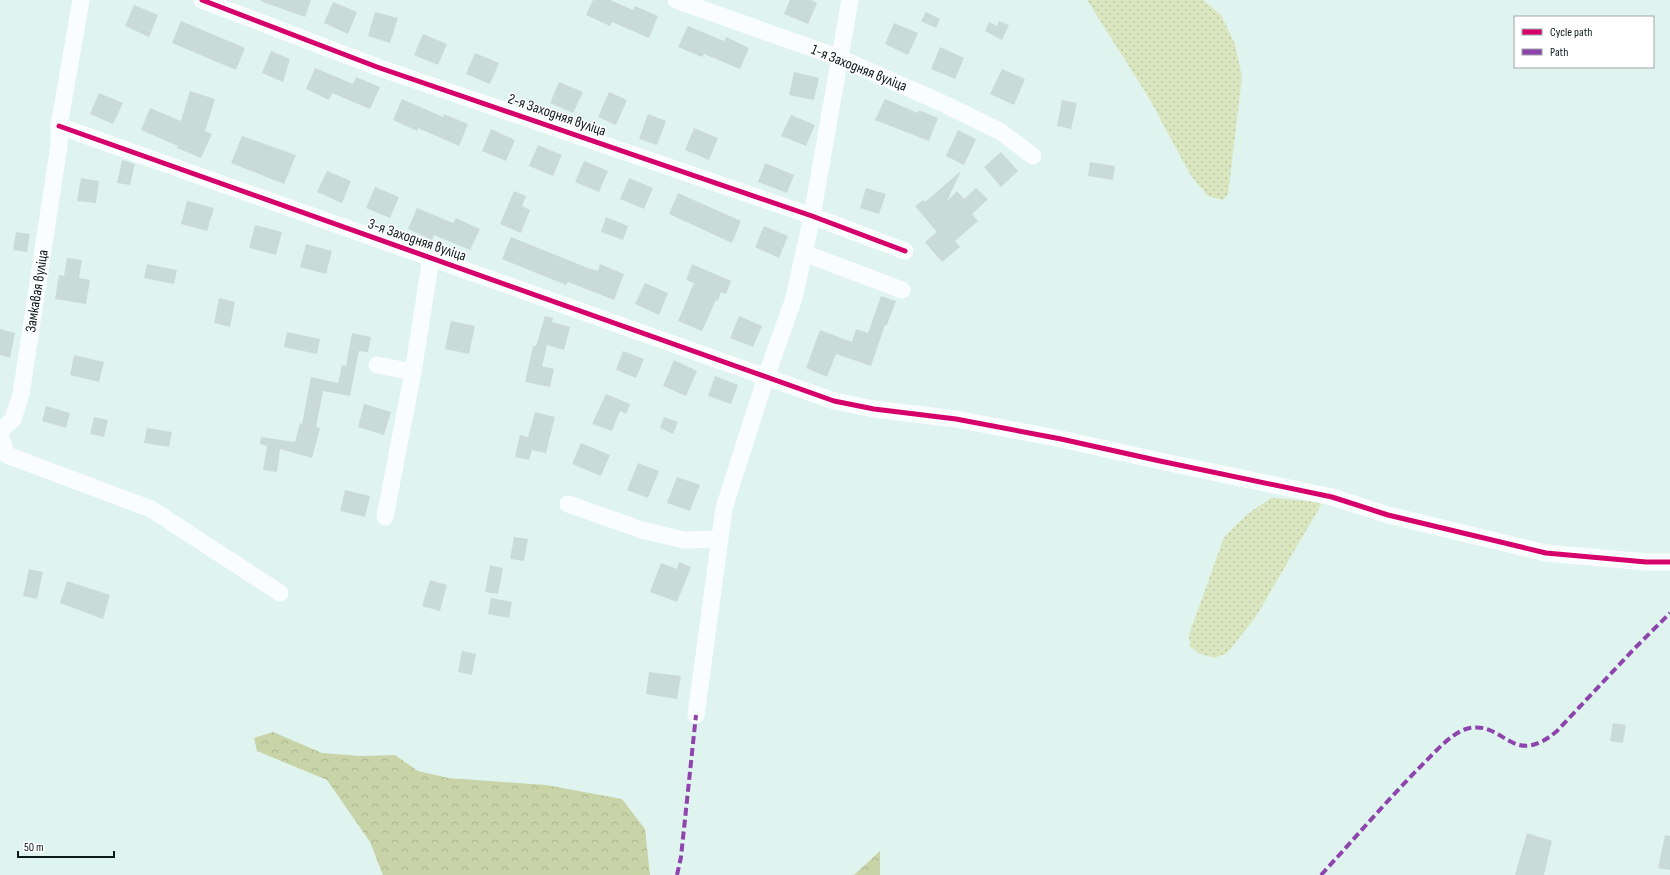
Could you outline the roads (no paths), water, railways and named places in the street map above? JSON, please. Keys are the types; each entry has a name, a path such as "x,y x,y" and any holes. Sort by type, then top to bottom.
{"street":[{"name":"Замкавая вуліца","path":"0,431 13,419 21,394 59,145 60,126 81,0"},
{"name":"2-я Заходняя вуліца","path":"202,0 377,67 812,216 905,251"},
{"name":"1-я Заходняя вуліца","path":"676,0 840,58 942,103 1001,132 1033,156"},
{"path":"696,714 724,508 766,377 794,298 812,216 850,0"},
{"name":"3-я Заходняя вуліца","path":"60,126 834,401 874,409 956,418 1061,438 1160,462 1332,496 1388,515 1546,553 1646,562 1670,562"},
{"path":"804,253 902,290"},
{"path":"384,517 413,372 431,258"},
{"path":"377,365 413,372"},
{"path":"0,435 7,455 151,509 280,593"},
{"path":"568,504 642,530 684,540 720,539"}]}
